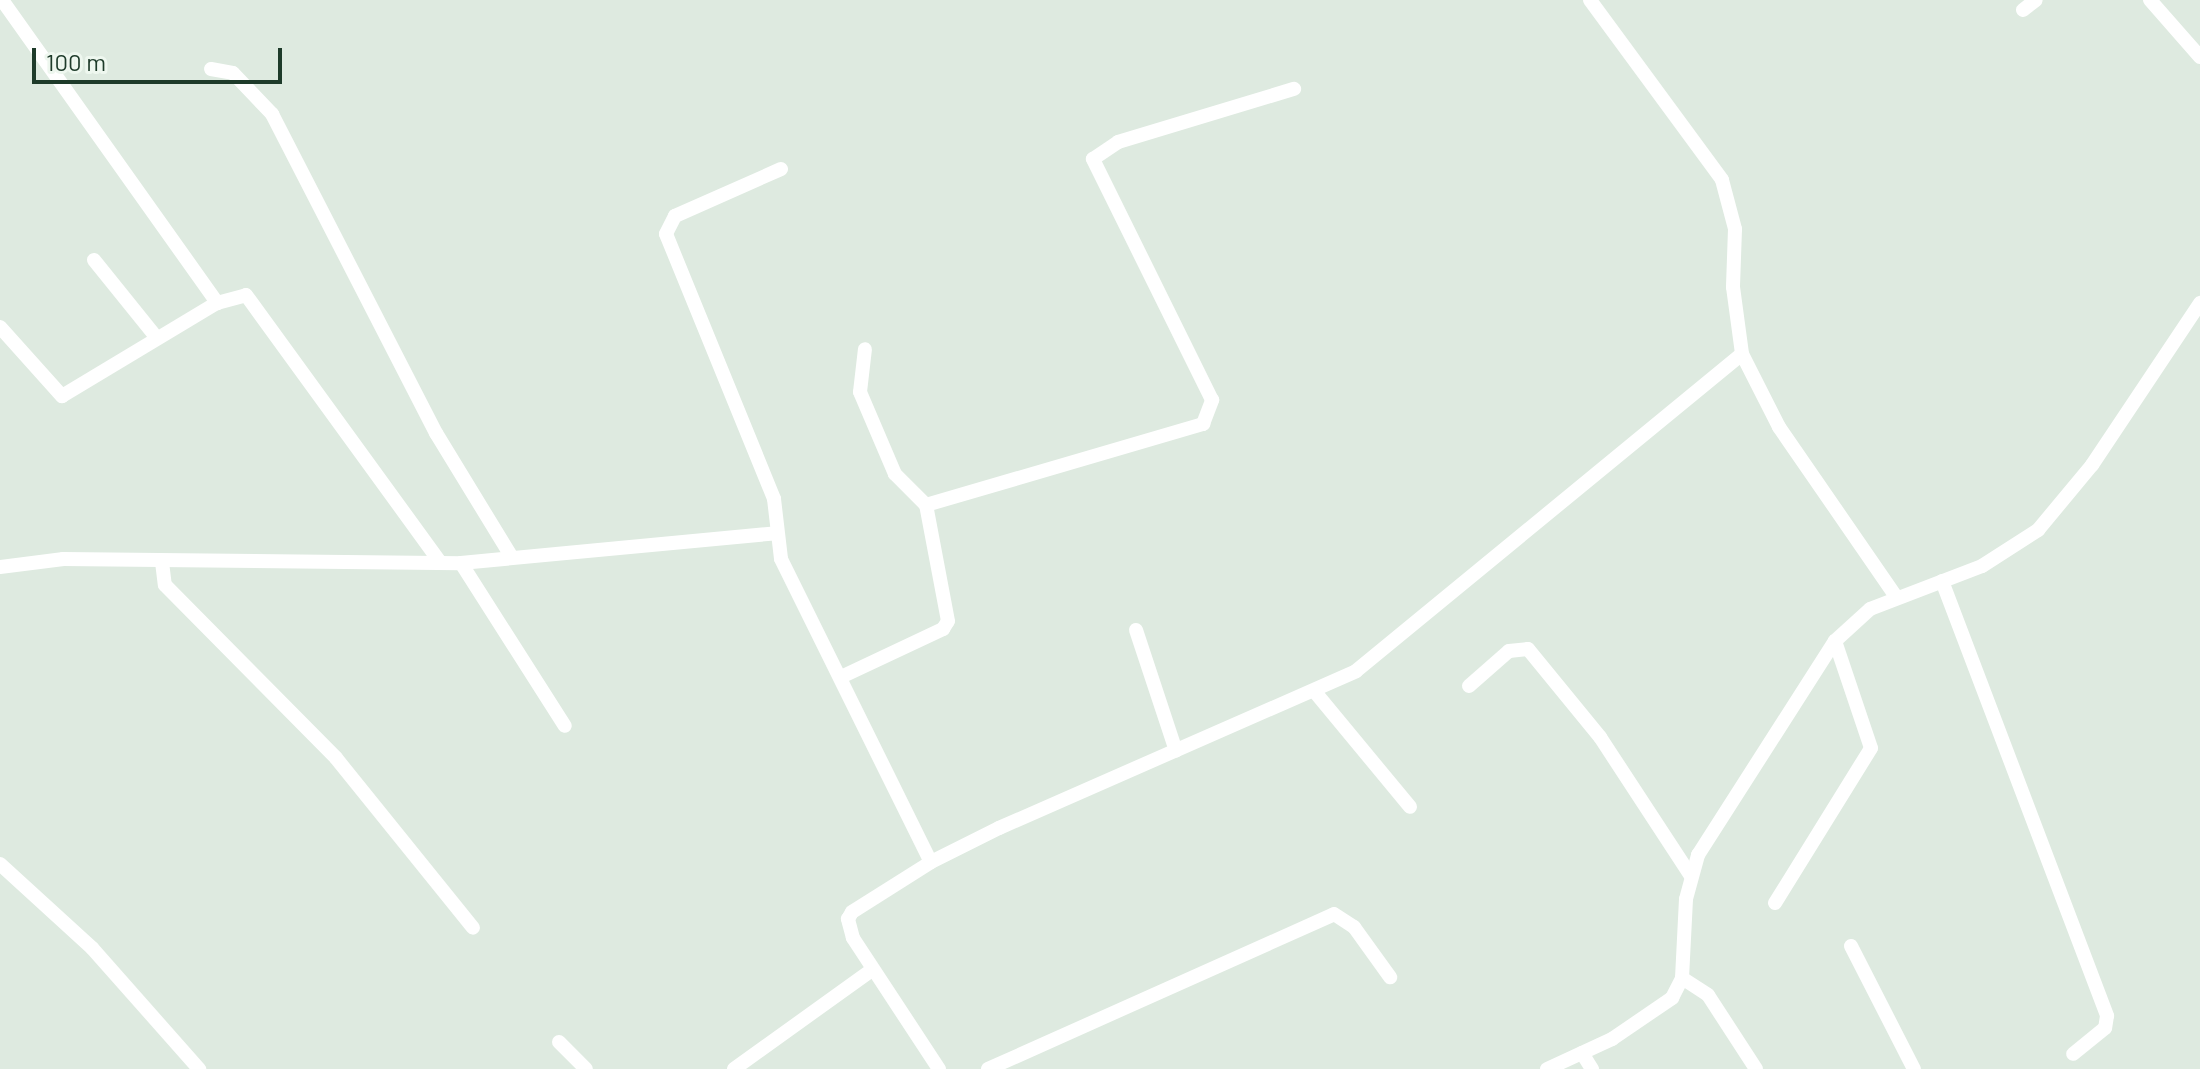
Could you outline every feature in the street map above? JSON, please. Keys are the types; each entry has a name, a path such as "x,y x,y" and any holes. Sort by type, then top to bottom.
{"street":[{"path":"2,0 217,303"},
{"path":"1590,0 1722,180 1735,229 1733,287 1742,354 1779,427 1895,595"},
{"path":"2023,10 2036,0"},
{"path":"2150,0 2200,57"},
{"path":"211,69 233,73 272,114 436,433 511,556"},
{"path":"926,505 1203,424 1212,400 1093,159 1118,142 1294,89"},
{"path":"781,169 675,216 665,228 774,499 781,559 931,862"},
{"path":"94,260 157,338"},
{"path":"0,327 62,396 217,303 241,293 253,303 441,563"},
{"path":"1547,1069 1652,1015 1672,998 1682,978 1691,876 1698,855 1835,641 1870,609 1895,595 1942,581 2007,550 2059,508 2200,303"},
{"path":"841,677 947,624 926,505 895,474 863,402 858,377 865,349"},
{"path":"939,1069 873,969 848,919 931,862 1315,692 1369,663 1509,541 1742,354"},
{"path":"0,567 63,559 461,563 777,533"},
{"path":"162,562 165,585 336,758 473,928"},
{"path":"461,563 565,726"},
{"path":"1942,581 2107,1016 2105,1028 2073,1054"},
{"path":"1136,630 1176,751"},
{"path":"1775,903 1871,748 1835,641"},
{"path":"1469,686 1509,651 1528,649 1600,737 1691,876"},
{"path":"1315,692 1410,807"},
{"path":"0,864 92,948 199,1069"},
{"path":"988,1069 1334,914 1354,927 1390,977"},
{"path":"1851,946 1914,1069"},
{"path":"734,1069 873,969"},
{"path":"1682,978 1708,995 1756,1069"},
{"path":"559,1042 586,1069"},
{"path":"1582,1053 1592,1069"},
{"path":"1021,1054 1026,1069"}]}
